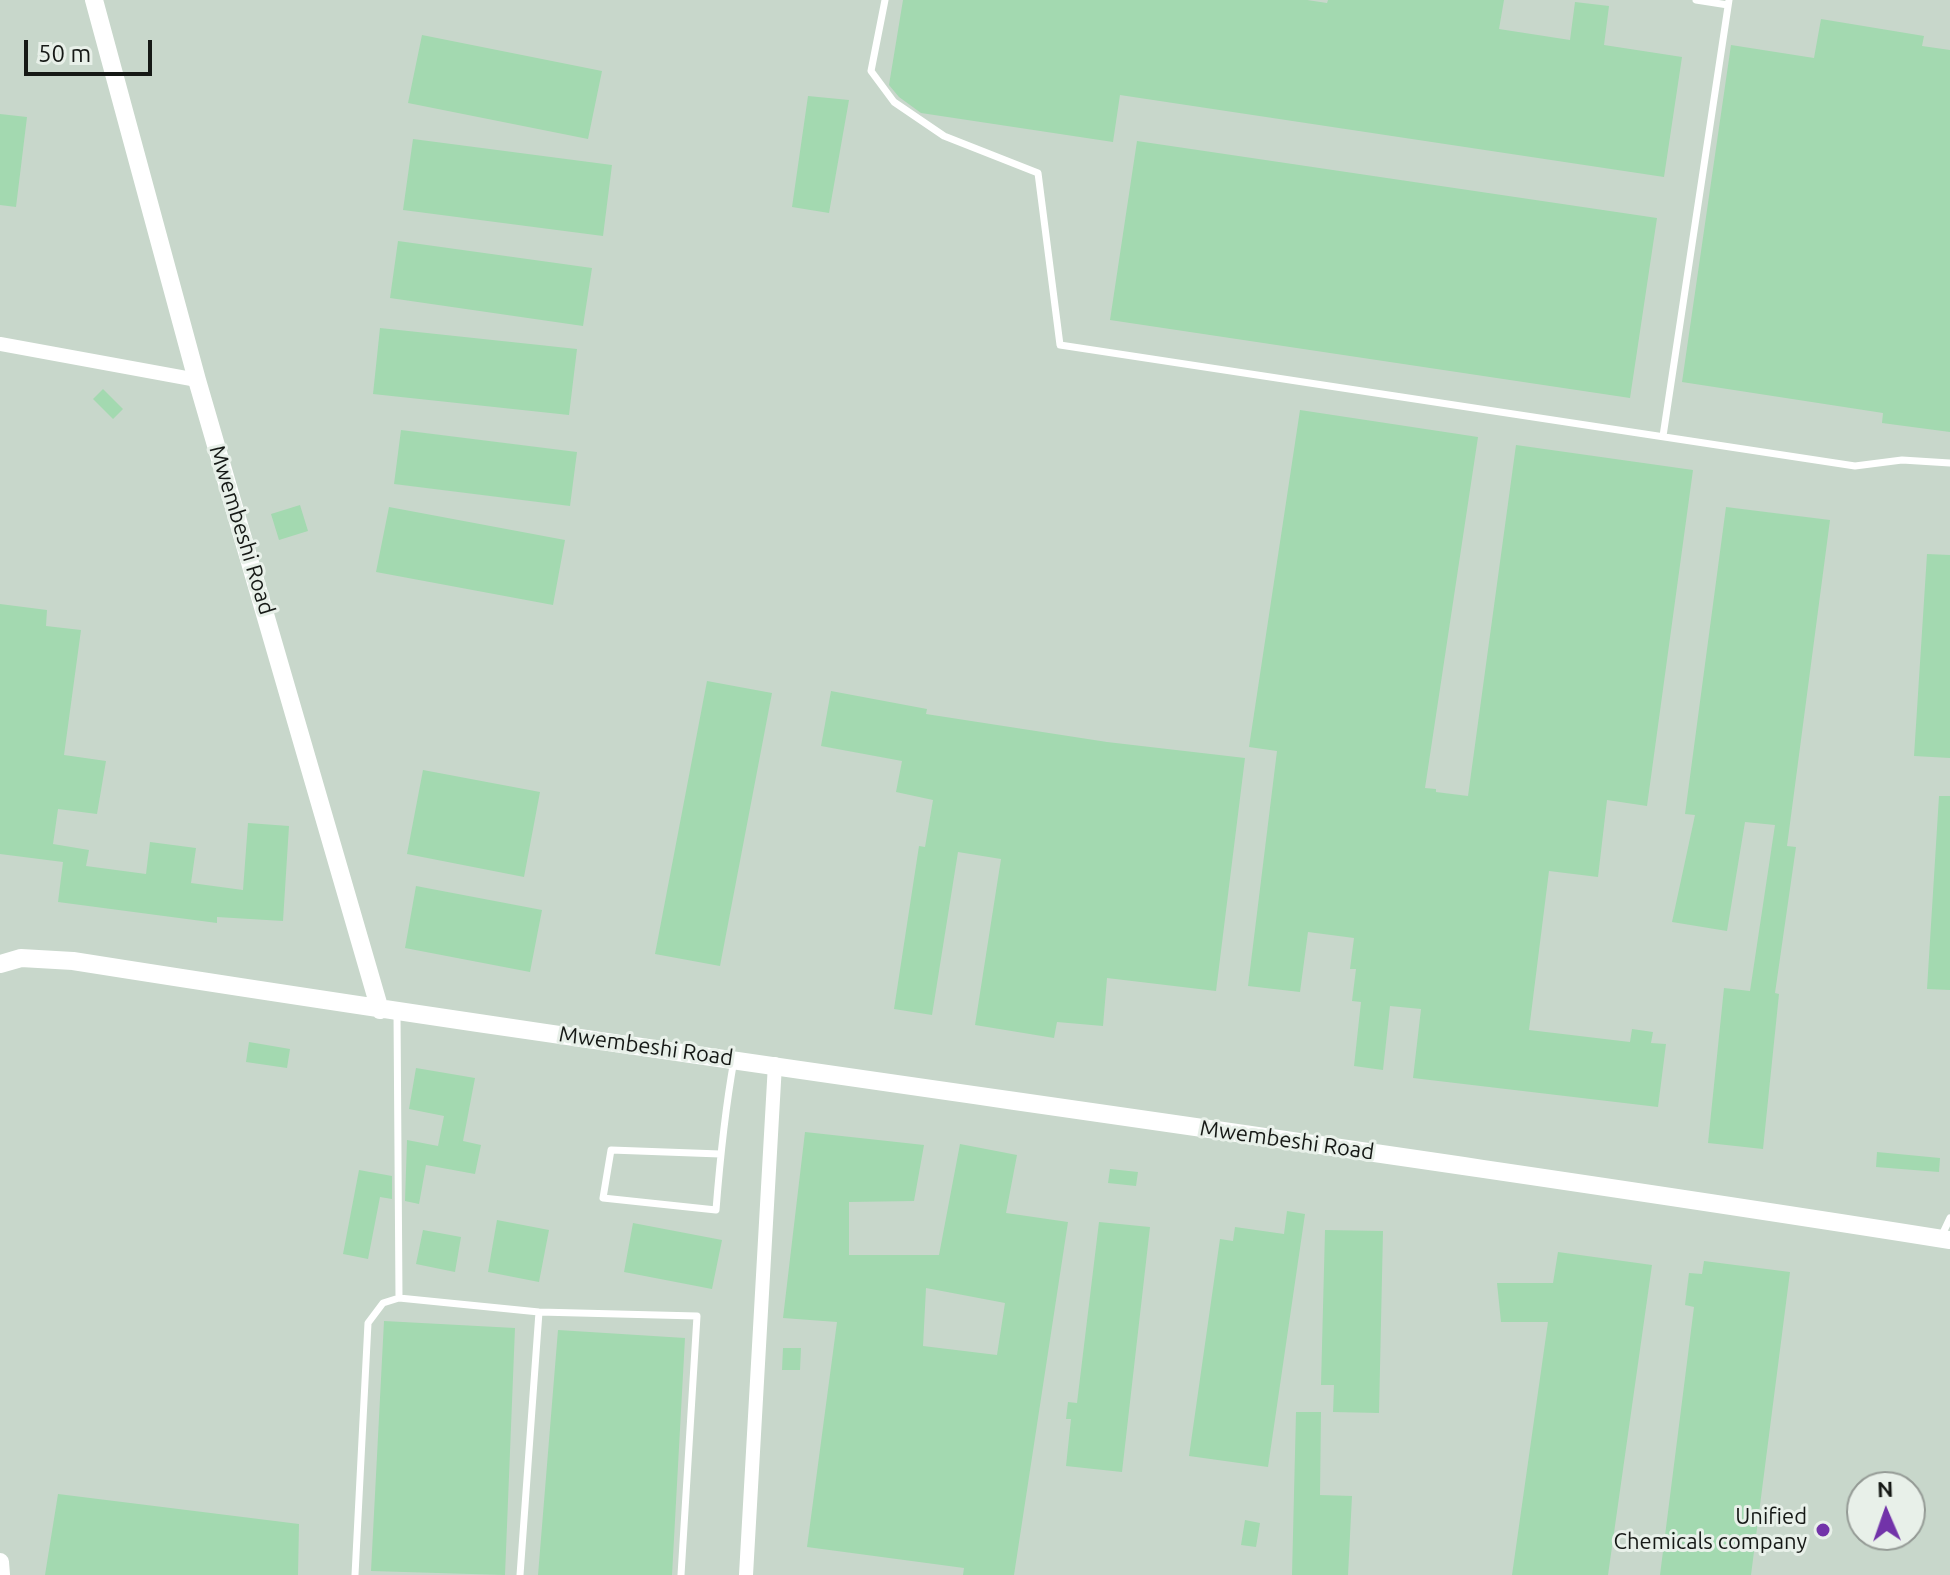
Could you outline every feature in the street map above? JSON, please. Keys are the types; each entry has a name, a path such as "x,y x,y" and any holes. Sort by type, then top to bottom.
{"street":[{"name":"Mwembeshi Road","path":"94,0 197,380 389,1011 775,1064 1945,1239"},
{"path":"0,344 197,380"},
{"path":"0,964 21,958 73,961 389,1011"},
{"path":"746,1575 775,1064"},
{"path":"0,1562 1,1575"}],"lane":[{"path":"885,0 871,71 894,102 944,136 1038,173 1060,345 1855,466 1902,460 1950,463"},
{"path":"1663,436 1728,2 1696,0"},
{"path":"389,1011 399,1298"},
{"path":"720,1154 611,1150 603,1198 716,1210 720,1154 734,1058"},
{"path":"1945,1239 1950,1218"},
{"path":"355,1575 368,1323 383,1303 399,1298 539,1312 697,1316 681,1575"},
{"path":"520,1575 539,1312"}],"shaded area":[{"path":"0,0 1950,0 1950,1575 0,1575"}],"building":[{"path":"903,0 1307,0 1327,3 1328,0 1504,0 1499,29 1570,40 1575,2 1609,6 1604,45 1682,57 1664,177 1120,95 1113,142 921,113 899,97 889,85"},
{"path":"1821,19 1924,36 1922,46 1950,50 1950,432 1882,423 1883,413 1682,382 1731,45 1814,58"},
{"path":"422,35 602,71 588,139 408,103"},
{"path":"808,96 849,100 829,213 792,207"},
{"path":"0,114 27,117 16,207 0,205"},
{"path":"413,139 612,165 603,236 403,210"},
{"path":"1137,141 1657,218 1630,398 1110,320"},
{"path":"398,241 592,268 583,326 390,298"},
{"path":"380,328 577,349 569,415 373,394"},
{"path":"103,389 123,409 113,419 93,399"},
{"path":"1300,410 1478,437 1425,788 1436,789 1436,792 1468,796 1516,445 1693,470 1647,806 1607,800 1598,877 1549,871 1529,1030 1630,1042 1632,1029 1653,1032 1651,1043 1666,1044 1658,1107 1413,1078 1421,1009 1390,1006 1383,1070 1354,1066 1361,1002 1352,1001 1356,969 1350,969 1354,938 1308,932 1300,992 1248,986 1277,751 1249,747"},
{"path":"401,430 577,452 570,506 394,484"},
{"path":"300,505 308,531 279,540 271,514"},
{"path":"389,507 565,540 553,605 376,572"},
{"path":"1726,507 1830,520 1787,846 1796,847 1775,993 1779,994 1763,1149 1708,1143 1724,988 1750,991 1775,825 1745,822 1727,931 1672,922 1695,815 1685,814"},
{"path":"1927,554 1950,555 1950,758 1914,756"},
{"path":"0,604 47,610 46,626 81,630 64,755 106,761 97,814 58,809 53,844 89,850 86,866 146,874 150,842 196,848 191,883 243,890 248,823 289,826 283,921 217,917 217,923 58,902 63,862 0,854"},
{"path":"707,681 772,693 720,966 655,954"},
{"path":"831,691 927,709 926,714 1107,742 1245,758 1216,991 1107,978 1103,1026 1057,1022 1054,1038 975,1025 1001,859 958,852 932,1015 894,1009 919,846 925,847 933,800 896,792 902,761 821,746"},
{"path":"423,770 540,792 524,877 407,854"},
{"path":"1939,796 1950,796 1950,990 1927,989"},
{"path":"416,886 542,910 530,972 405,948"},
{"path":"249,1042 290,1049 287,1068 246,1062"},
{"path":"416,1068 475,1078 463,1141 481,1145 475,1174 426,1165 419,1204 405,1201 407,1140 438,1146 444,1116 409,1109"},
{"path":"805,1132 924,1145 914,1201 849,1202 849,1255 939,1255 960,1144 1017,1155 1006,1213 1068,1222 1014,1575 963,1575 964,1568 807,1547 837,1322 783,1318","holes":["926,1288 1005,1303 997,1355 923,1346"]},
{"path":"1877,1152 1940,1158 1939,1172 1876,1167"},
{"path":"1110,1169 1138,1172 1136,1186 1108,1183"},
{"path":"359,1170 392,1176 392,1199 380,1197 368,1259 343,1254"},
{"path":"1287,1211 1305,1214 1268,1467 1189,1456 1220,1239 1233,1241 1235,1227 1284,1234"},
{"path":"497,1220 549,1230 539,1282 488,1272"},
{"path":"1099,1222 1150,1227 1122,1472 1066,1466 1071,1419 1066,1419 1068,1402 1077,1403"},
{"path":"633,1223 722,1240 712,1289 624,1272"},
{"path":"423,1230 461,1237 455,1272 416,1264"},
{"path":"1325,1230 1383,1231 1379,1413 1333,1412 1334,1385 1321,1385"},
{"path":"1558,1252 1652,1265 1608,1575 1512,1575 1548,1322 1501,1322 1497,1283 1553,1283"},
{"path":"1704,1261 1790,1272 1751,1575 1660,1575 1694,1307 1685,1305 1689,1273 1702,1274"},
{"path":"384,1321 515,1328 505,1575 371,1571"},
{"path":"558,1330 685,1338 672,1575 538,1575"},
{"path":"783,1348 801,1348 800,1370 782,1370"},
{"path":"1296,1412 1321,1412 1320,1495 1352,1496 1348,1575 1292,1575"},
{"path":"58,1494 299,1524 298,1575 45,1575"},
{"path":"1245,1520 1260,1523 1256,1547 1241,1545"}],"place":[{"name":"Unified Chemicals company","path":"1823,1530"}]}
